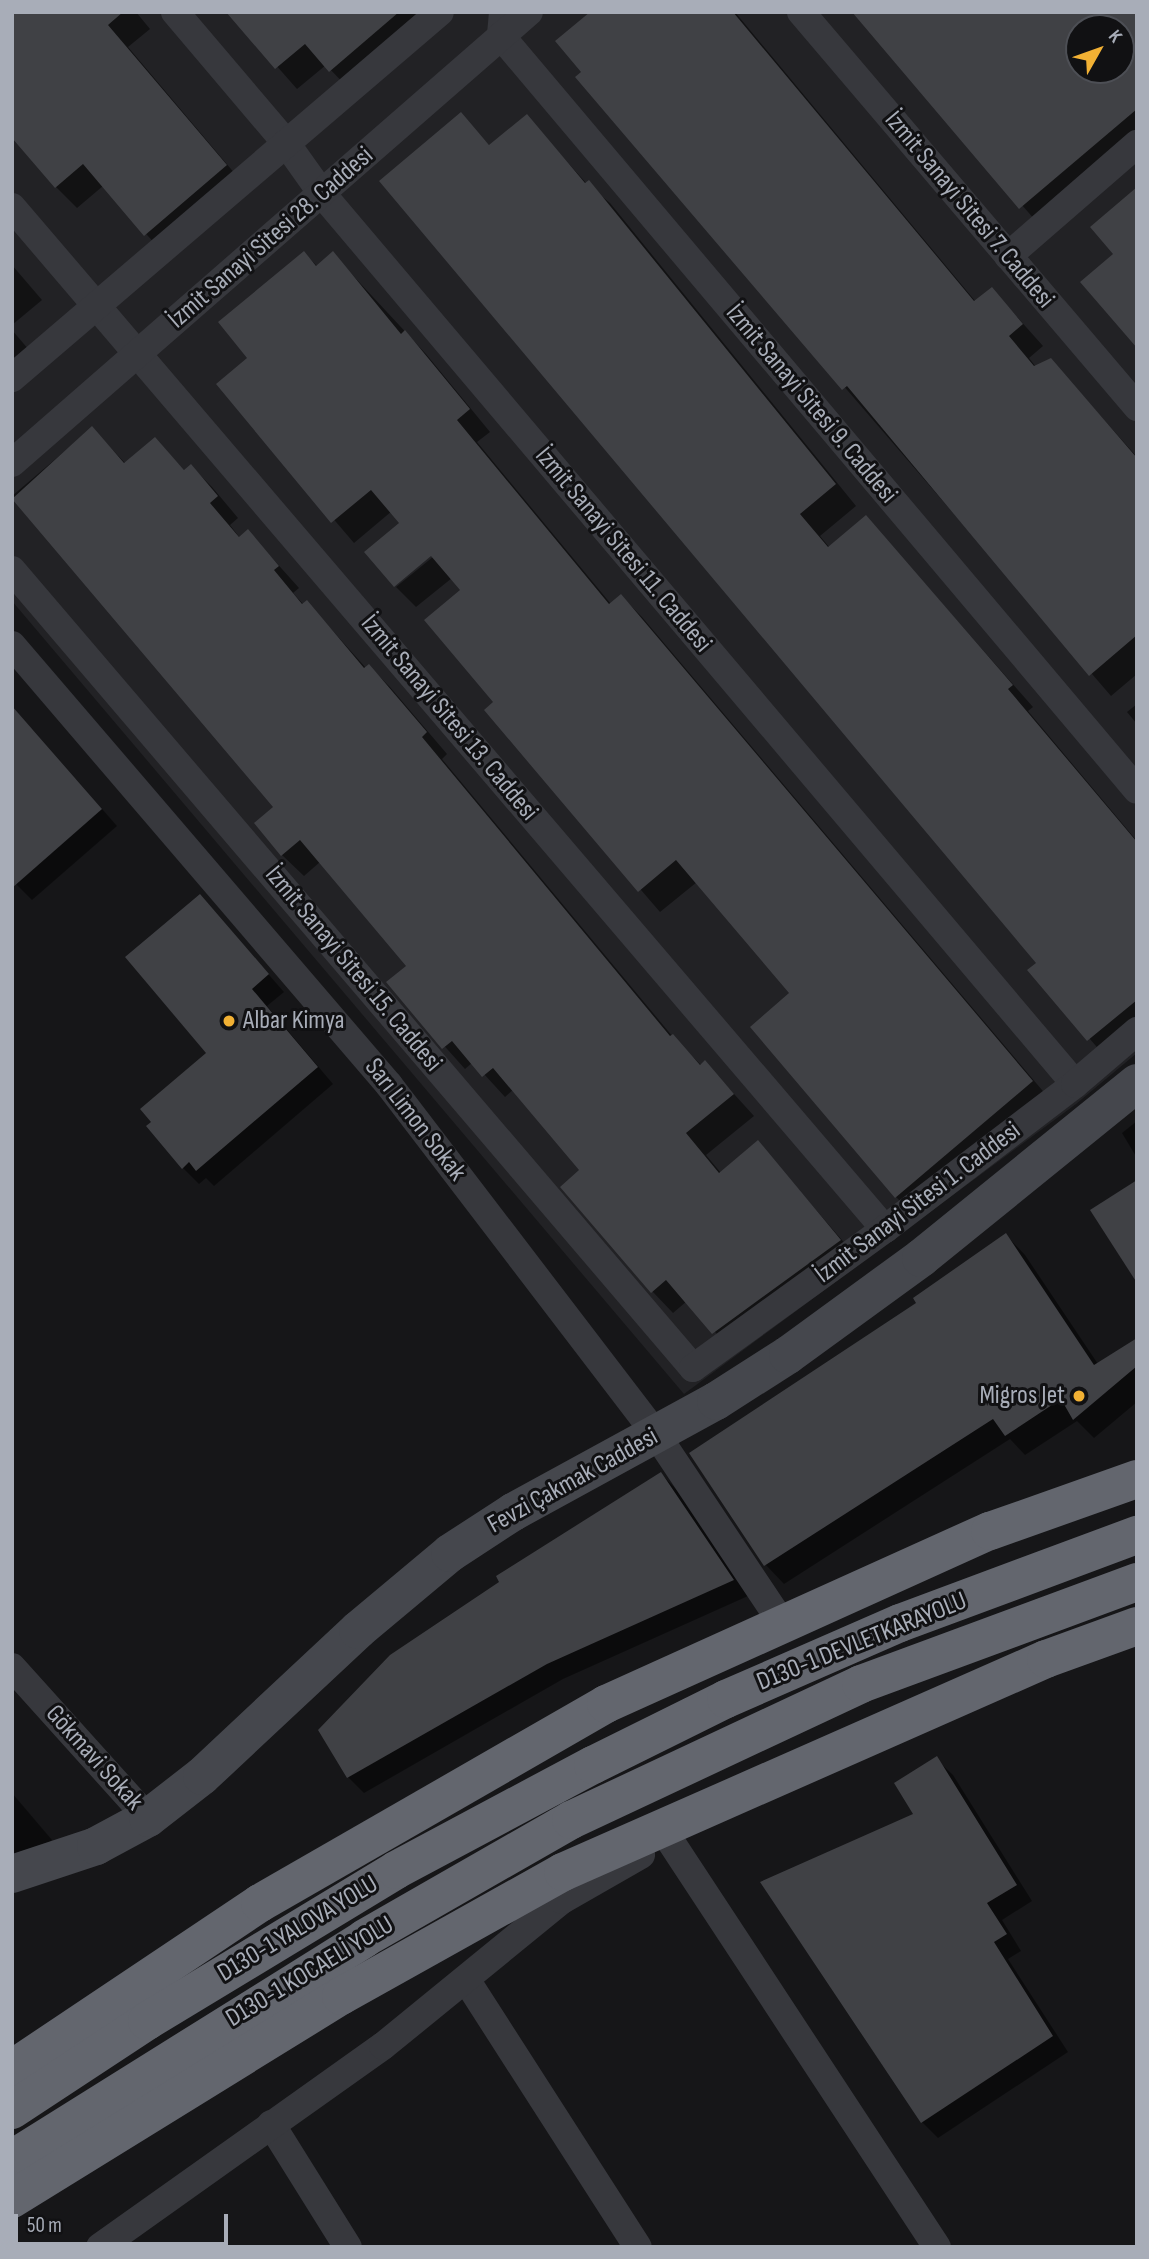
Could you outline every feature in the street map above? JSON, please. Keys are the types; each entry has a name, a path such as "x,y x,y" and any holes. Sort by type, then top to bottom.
{"highway":[{"path":"12,2069 260,1903 450,1790 664,1674 990,1531 1137,1479"},
{"name":"D130-1 DEVLETKARAYOLU","path":"593,1765 726,1699 900,1623 1137,1535"},
{"name":"D130-1 DEVLETKARAYOLU","path":"616,1798 861,1684 1137,1582"},
{"path":"12,2200 341,1996 563,1872 1046,1659 1137,1626"},
{"name":"D130-1 YALOVA YOLU","path":"12,2110 147,2021 373,1883 593,1765"},
{"name":"D130-1 KOCAELİ YOLU","path":"12,2159 365,1938 616,1798"}],"street":[{"name":"İzmit Sanayi Sitesi 11. Caddesi","path":"175,12 286,143 323,195 1075,1084"},
{"path":"12,378 440,12"},
{"name":"İzmit Sanayi Sitesi 28. Caddesi","path":"12,463 323,195 502,24 529,12"},
{"name":"İzmit Sanayi Sitesi 7. Caddesi","path":"802,12 1137,407"},
{"name":"İzmit Sanayi Sitesi 9. Caddesi","path":"502,24 1137,790"},
{"path":"1008,256 1137,144"},
{"name":"İzmit Sanayi Sitesi 13. Caddesi","path":"12,208 885,1229"},
{"name":"İzmit Sanayi Sitesi 15. Caddesi","path":"12,569 693,1368"},
{"name":"Sarı Limon Sokak","path":"12,645 389,1086 656,1434 782,1623"},
{"name":"İzmit Sanayi Sitesi 1. Caddesi","path":"693,1368 885,1229 1075,1084 1137,1031"},
{"name":"Fevzi Çakmak Caddesi","path":"12,1874 96,1846 148,1818 202,1776 358,1630 450,1553 513,1511 656,1434 788,1355 921,1258 1137,1083"},
{"name":"Gökmavi Sokak","path":"12,1667 148,1818"},
{"path":"100,2247 467,1981 562,1900 802,1767"},
{"path":"669,1839 937,2247"},
{"path":"467,1981 638,2247"},
{"path":"271,2124 348,2247"}],"shaded area":[{"path":"12,12 1137,12 1137,1053 1076,1104 684,1394 12,601"}],"building":[{"path":"12,12 123,12 108,25 227,165 144,236 83,164 55,188 12,138"},
{"path":"226,12 399,12 329,72 305,44 275,69"},
{"path":"590,12 733,12 974,301 992,287 1023,324 1009,336 1034,366 1051,358 1137,458 1137,635 1089,676 847,386 842,390 575,77 581,72 555,41"},
{"path":"852,12 1137,12 1137,109 1019,209"},
{"path":"461,112 489,145 527,114 585,183 589,180 836,484 800,514 828,547 866,515 1013,685 1008,689 1137,842 1137,1000 1087,1041 1027,970 1036,963 379,181"},
{"path":"1137,187 1137,348 1080,282 1113,254 1090,227"},
{"path":"304,251 316,266 333,251 401,334 405,330 470,409 457,420 609,604 621,594 1033,1081 895,1198 750,1027 789,993 676,860 638,892 484,710 493,702 424,620 460,590 431,556 394,587 364,552 399,523 371,490 331,523 216,384 247,358 218,322"},
{"path":"92,426 124,463 155,437 184,470 191,464 218,496 210,503 239,537 248,529 279,566 274,570 302,604 307,600 364,668 369,664 427,732 422,737 670,1036 673,1034 700,1065 705,1060 734,1094 686,1133 719,1173 758,1140 841,1240 712,1334 666,1280 651,1293 560,1187 579,1170 493,1068 482,1077 452,1041 442,1049 386,982 406,966 300,840 281,856 254,823 273,807 12,499"},
{"path":"12,706 102,809 12,888"},
{"name":"Albar Kimya","path":"200,894 269,974 252,989 318,1067 196,1171 189,1162 182,1169 146,1126 151,1122 140,1109 206,1053 125,957"},
{"path":"1137,1180 1137,1283 1090,1210"},
{"path":"1006,1233 1094,1365 1137,1338 1137,1366 1073,1420 1061,1399 1005,1436 993,1419 764,1566 689,1453 916,1303 913,1298"},
{"path":"661,1472 734,1580 547,1664 347,1778 318,1730 390,1655 499,1582 496,1576"},
{"path":"937,1756 1017,1885 987,1903 1007,1934 994,1942 1053,2036 921,2123 760,1882 913,1814 894,1783"}],"place":[{"name":"Albar Kimya","path":"229,1021"},
{"name":"Migros Jet","path":"1079,1396"}]}
